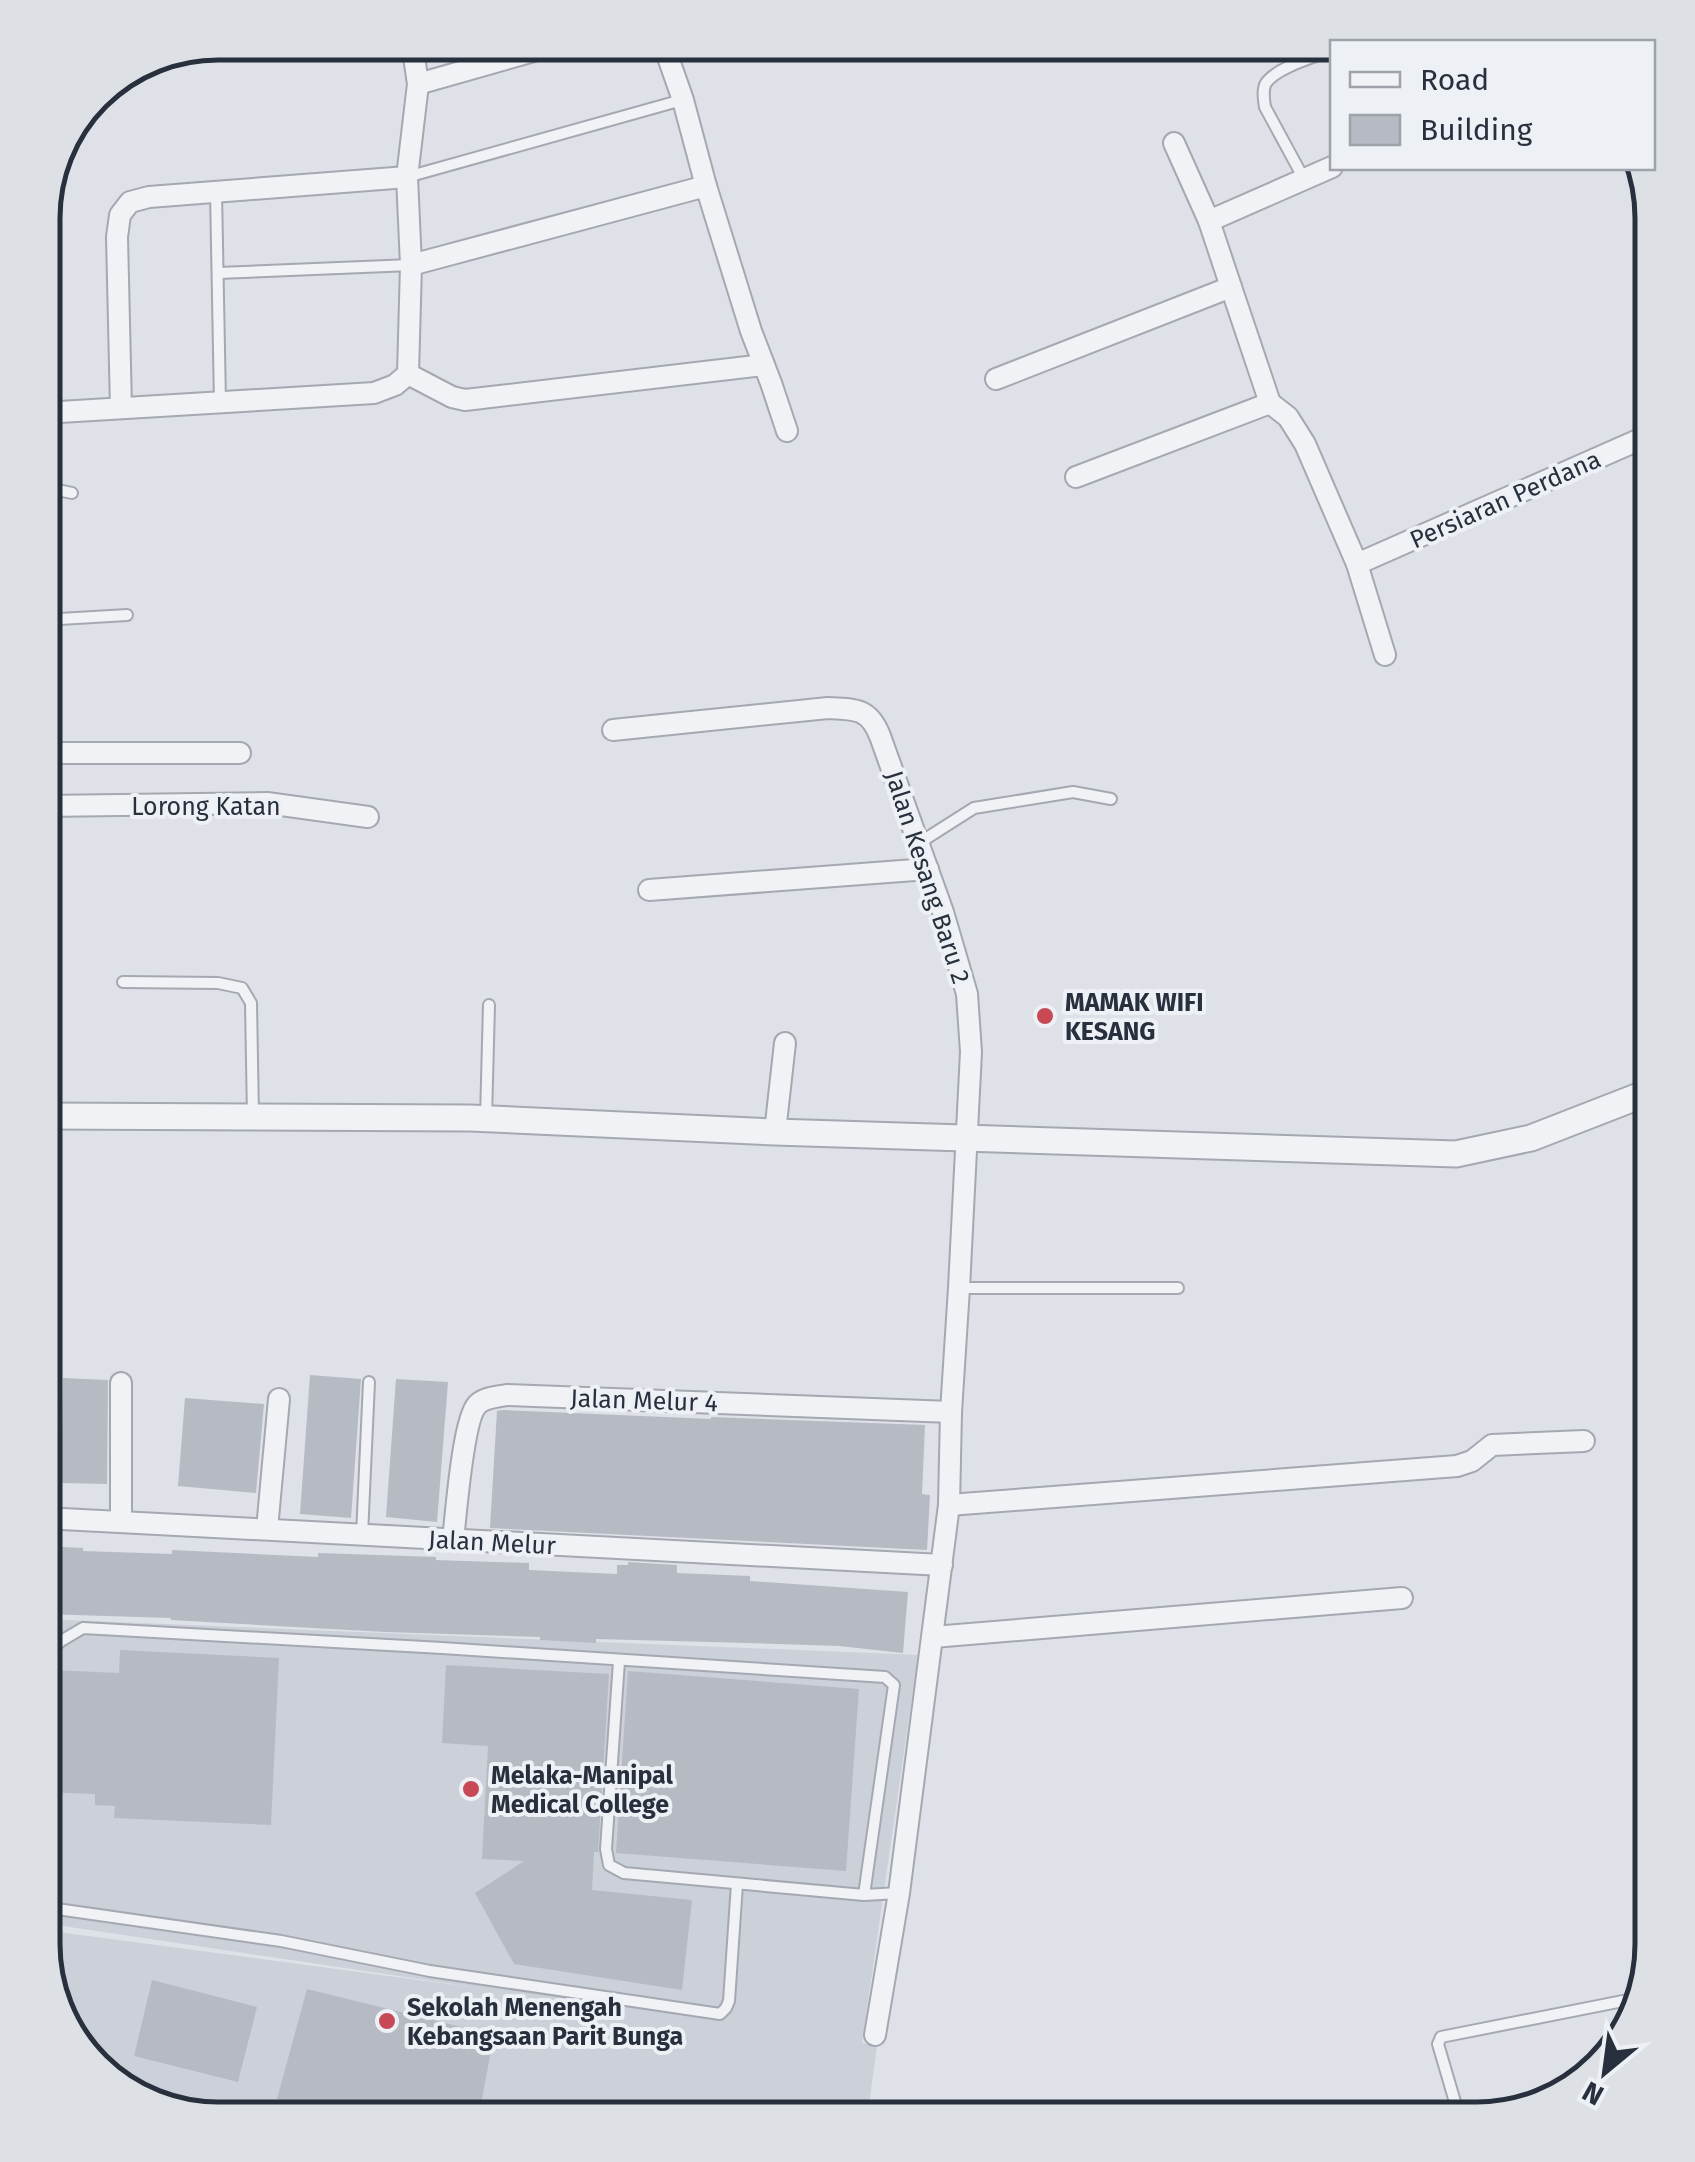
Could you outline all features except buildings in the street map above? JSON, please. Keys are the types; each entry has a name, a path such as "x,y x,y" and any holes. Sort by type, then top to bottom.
{"street":[{"path":"60,412 374,393 408,374 411,265 407,178 418,84 415,60"},
{"path":"418,84 500,60"},
{"path":"669,60 751,331 786,431"},
{"path":"1174,143 1209,221 1270,403 1288,417 1304,444 1357,564 1385,655"},
{"path":"1209,221 1330,168"},
{"path":"121,408 116,236 120,216 130,202 149,197 407,178"},
{"path":"411,265 706,186"},
{"path":"996,379 1231,287"},
{"path":"408,374 452,398 465,400 764,365"},
{"path":"1076,478 1270,403"},
{"name":"Persiaran Perdana","path":"1357,564 1635,441"},
{"name":"Jalan Kesang Baru 2","path":"613,730 828,708 859,710 875,723 943,912 967,994 971,1052 968,1138"},
{"path":"60,754 240,753"},
{"name":"Lorong Katan","path":"60,806 267,803 368,816"},
{"path":"649,890 928,869"},
{"path":"775,1132 785,1043"},
{"path":"60,1116 486,1119 1456,1154 1531,1138 1635,1098"},
{"path":"875,2035 899,1893 949,1505 950,1412 968,1138"},
{"path":"120,1384 121,1522"},
{"name":"Jalan Melur 4","path":"452,1540 468,1424 476,1406 486,1399 508,1395 950,1412"},
{"path":"267,1530 279,1398"},
{"path":"949,1505 1457,1466 1472,1461 1492,1446 1584,1441"},
{"name":"Jalan Melur","path":"60,1519 942,1566"},
{"path":"933,1638 1402,1598"}],"lane":[{"path":"1304,179 1265,107 1263,95 1266,83 1306,60"},
{"path":"407,178 683,100"},
{"path":"216,192 220,402"},
{"path":"218,273 411,265"},
{"path":"60,491 72,493"},
{"path":"60,619 127,615"},
{"path":"918,844 974,808 1072,792 1111,799"},
{"path":"123,982 218,983 242,988 251,1003 252,1118"},
{"path":"486,1119 489,1005"},
{"path":"960,1288 1178,1288"},
{"path":"362,1535 368,1382"},
{"path":"60,1640 82,1628 885,1677 894,1685 864,1895"},
{"path":"619,1660 606,1850 609,1864 624,1873 864,1895 899,1893"},
{"path":"60,1910 281,1941 430,1971 720,2014 729,2001 737,1884"},
{"path":"1455,2102 1438,2044 1441,2036 1624,2001"}],"shaded area":[{"name":"Melaka-Manipal Medical College","path":"60,1620 918,1655 862,2043 877,2046 869,2102 218,2102 177,2097 130,2075 87,2032 65,1985 60,1932 486,1989 60,1926"}],"place":[{"name":"MAMAK WIFI KESANG","path":"1045,1016"},
{"name":"Melaka-Manipal Medical College","path":"471,1789"},
{"name":"Sekolah Menengah Kebangsaan Parit Bunga","path":"387,2021"}]}
